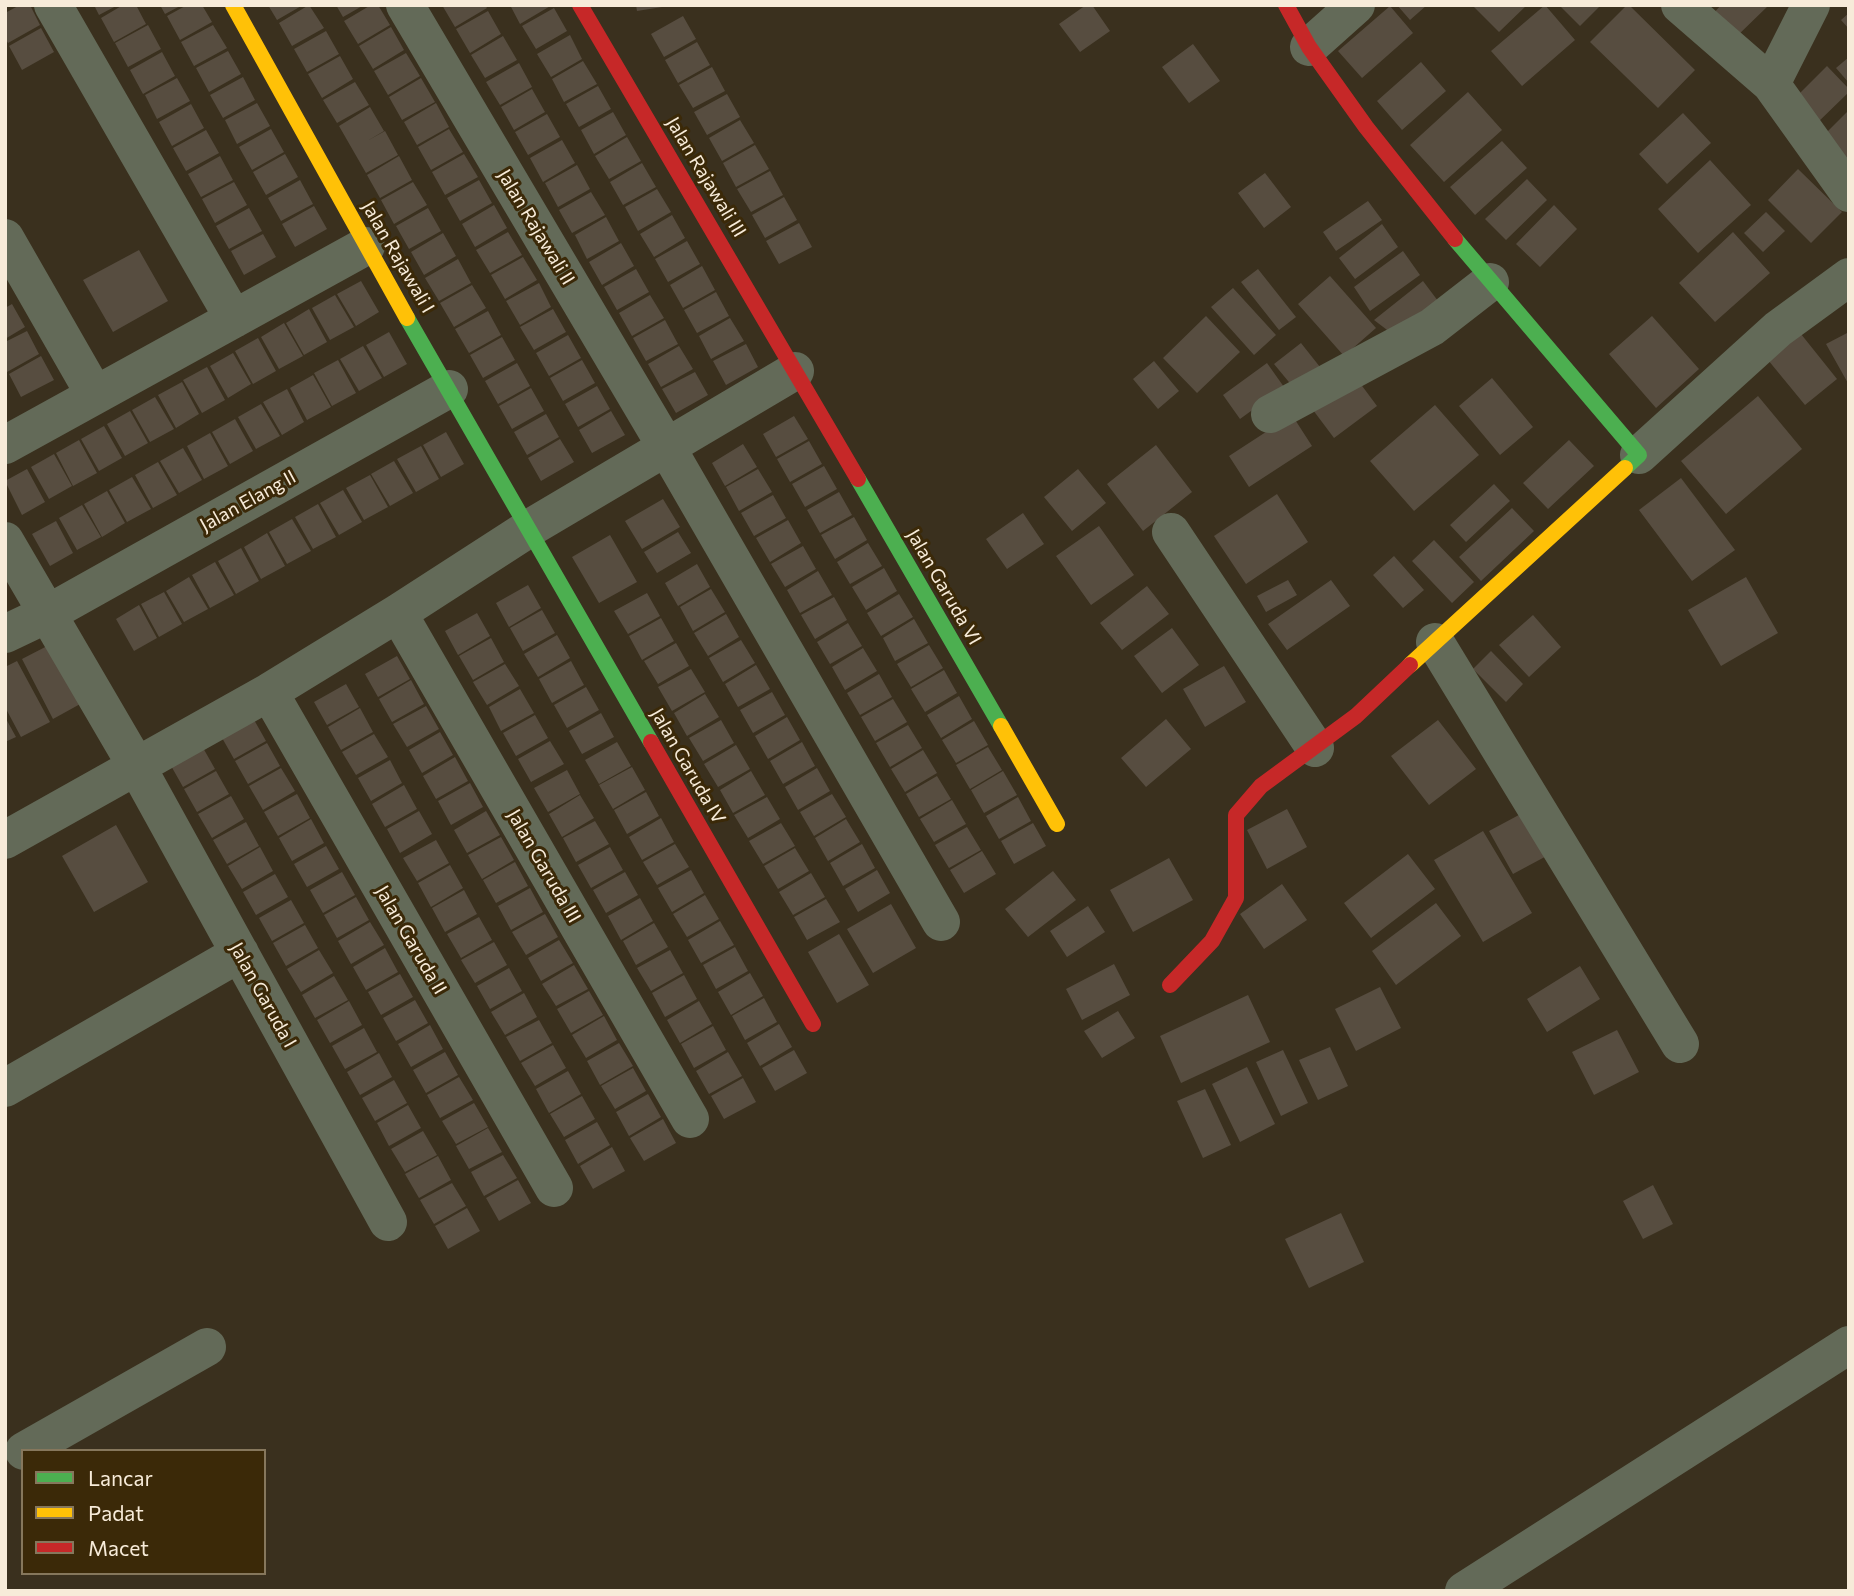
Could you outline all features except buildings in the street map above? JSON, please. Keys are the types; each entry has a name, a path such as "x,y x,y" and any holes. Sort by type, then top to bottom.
{"street":[{"path":"53,5 234,319"},
{"name":"Jalan Rajawali I","path":"233,5 366,246 528,529"},
{"name":"Jalan Rajawali II","path":"405,5 667,448 941,922"},
{"path":"1286,5 1309,47 1366,127 1490,282 1639,455"},
{"path":"1309,47 1356,5"},
{"path":"1679,5 1771,84 1849,193"},
{"path":"1771,84 1811,5"},
{"name":"Jalan Rajawali III","path":"589,14 796,371"},
{"path":"5,238 95,396"},
{"path":"5,445 366,246"},
{"path":"1170,985 1212,941 1236,898 1236,815 1261,786 1356,716 1483,596 1778,329 1849,277"},
{"path":"1270,414 1432,327 1490,282"},
{"path":"5,840 268,692 398,613 528,529 796,371"},
{"name":"Jalan Garuda VI","path":"796,371 1057,824"},
{"name":"Jalan Elang II","path":"5,634 47,614 449,389"},
{"name":"Jalan Garuda IV","path":"528,529 813,1024"},
{"path":"1171,532 1315,748"},
{"name":"Jalan Garuda I","path":"5,541 137,767 388,1222"},
{"name":"Jalan Garuda III","path":"398,613 690,1119"},
{"path":"1435,642 1680,1044"},
{"name":"Jalan Garuda II","path":"268,692 554,1188"},
{"path":"5,1088 240,953"},
{"path":"1464,1591 1849,1345"},
{"path":"28,1449 207,1347"},
{"path":"5,1462 21,1453"}],"traffic: fast":[{"path":"1455,239 1639,455 1625,468"},
{"path":"407,318 651,742"},
{"path":"858,479 1001,726"}],"traffic: slow":[{"path":"233,5 407,318"},
{"path":"1410,665 1625,468"},
{"path":"1001,726 1057,824"}],"traffic: jam":[{"path":"580,5 858,479"},
{"path":"1286,5 1309,47 1366,127 1455,239"},
{"path":"1170,985 1212,941 1236,898 1236,815 1261,786 1356,716 1410,665"},
{"path":"651,742 813,1024"}]}
